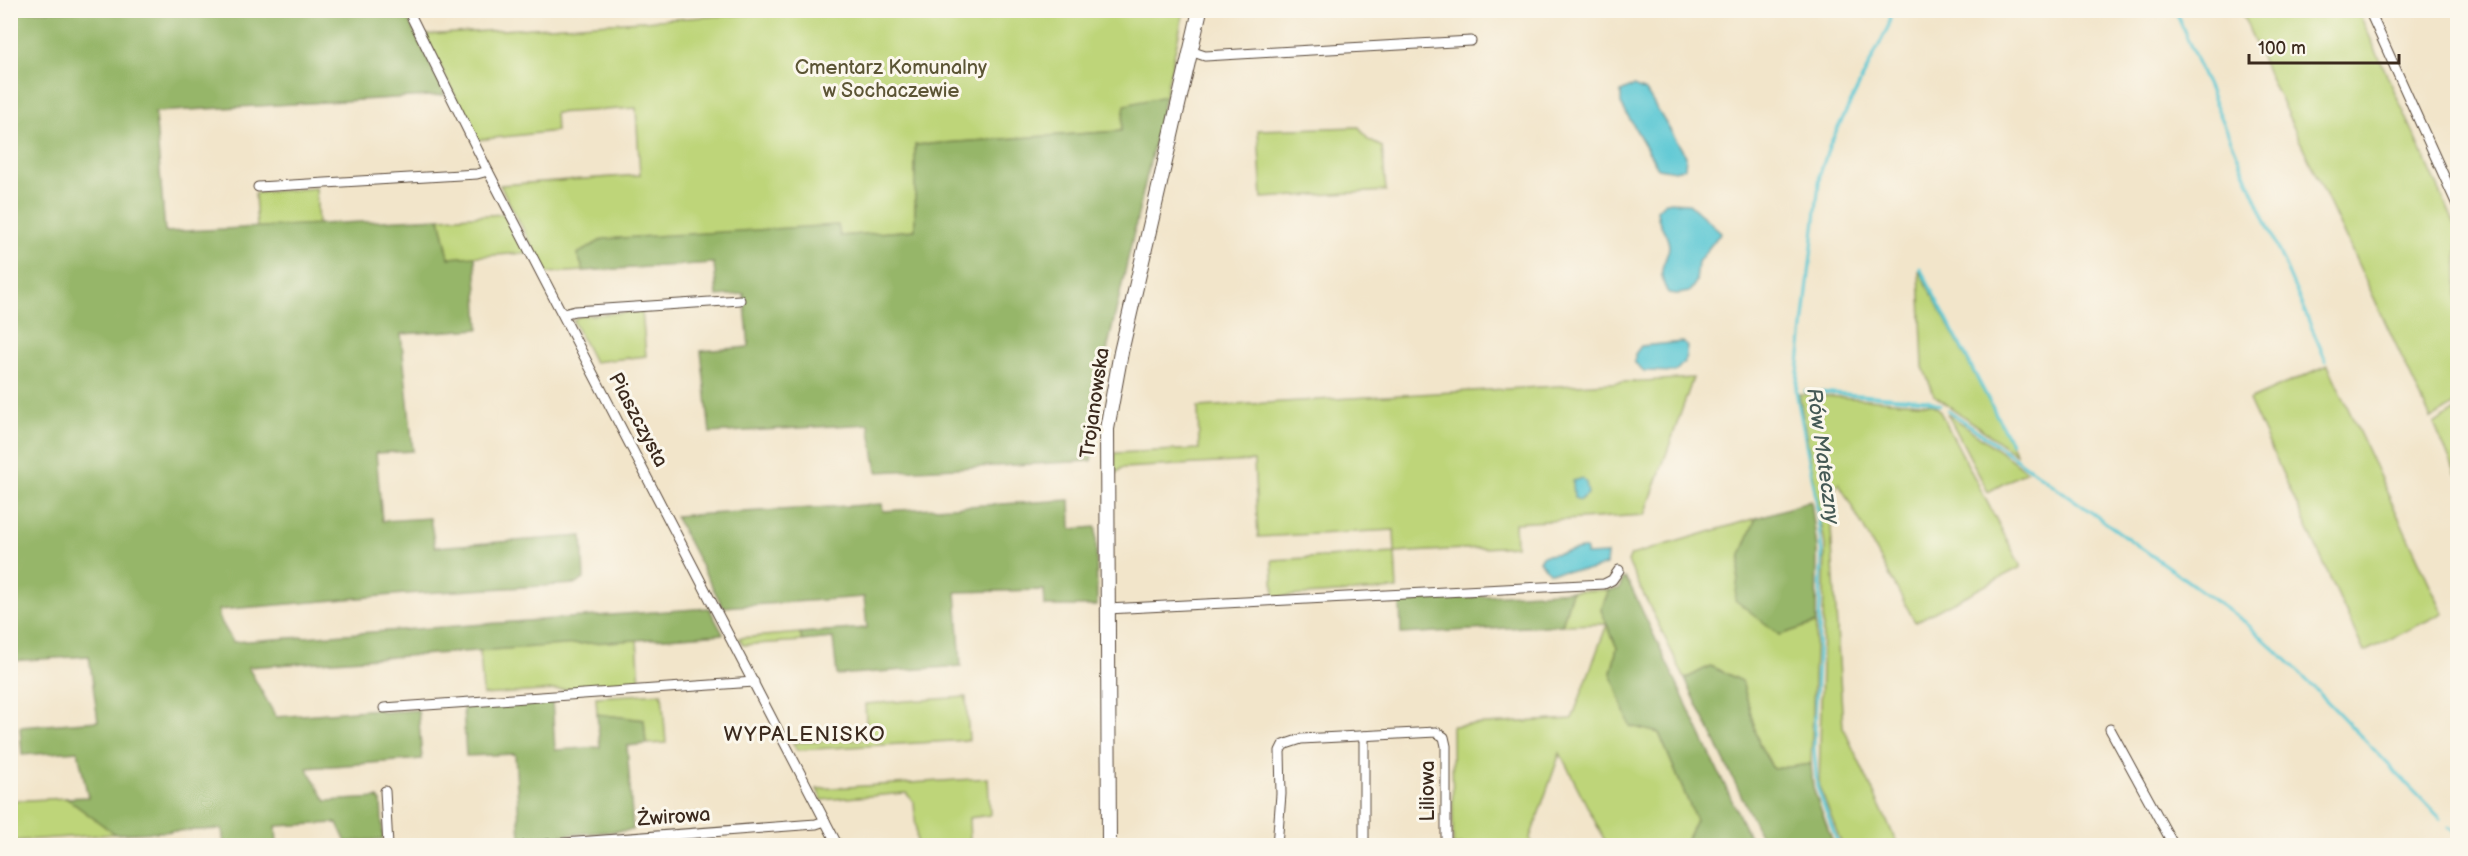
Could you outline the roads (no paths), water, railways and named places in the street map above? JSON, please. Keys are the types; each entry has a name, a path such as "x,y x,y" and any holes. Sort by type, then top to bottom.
{"street":[{"name":"Piaszczysta","path":"408,10 488,171 838,846"},
{"name":"Trojanowska","path":"1109,846 1107,429 1113,390 1200,10"},
{"path":"2369,10 2457,207"},
{"path":"1190,51 1205,56 1471,40"},
{"path":"258,187 477,174 488,171"},
{"path":"563,314 575,311 740,300"},
{"path":"1107,609 1604,584 1612,580 1619,570"},
{"path":"384,708 754,682"},
{"path":"2110,729 2174,846"},
{"name":"Liliowa","path":"1364,736 1436,732 1444,737 1446,746 1446,846"},
{"path":"1277,846 1281,794 1280,751 1283,745 1301,739 1364,736 1364,846"},
{"path":"385,790 388,846"},
{"name":"Żwirowa","path":"524,846 691,835 816,824 825,821"},
{"path":"691,835 692,846"}],"water":[{"path":"1633,86 1646,91 1686,156 1685,168 1675,171 1658,168 1621,104 1621,92"},
{"path":"1665,202 1688,203 1721,232 1698,262 1696,282 1689,292 1668,293 1663,281 1662,269 1669,246 1667,236 1657,216 1657,210"},
{"path":"1683,342 1687,346 1685,361 1675,372 1644,371 1635,363 1635,354 1641,346"},
{"path":"1582,478 1586,482 1588,494 1580,500 1574,498 1573,481"},
{"path":"1586,549 1586,555 1607,554 1606,565 1591,570 1549,572 1539,561 1542,556"}],"waterway":[{"name":"Rów Mateczny","path":"1839,846 1817,787 1814,748 1822,554 1816,497 1796,391 1820,174 1830,144 1889,25 1891,10"},
{"path":"2175,10 2326,361"},
{"path":"1920,268 2011,443"},
{"path":"1805,391 1927,400 1940,405"},
{"path":"1948,410 2245,622 2294,667 2441,819"},
{"path":"2450,827 2458,835"}],"district":[{"name":"WYPALENISKO","path":"805,734"}],"park label":[{"name":"Cmentarz Komunalny w Sochaczewie","path":"891,80"}]}
